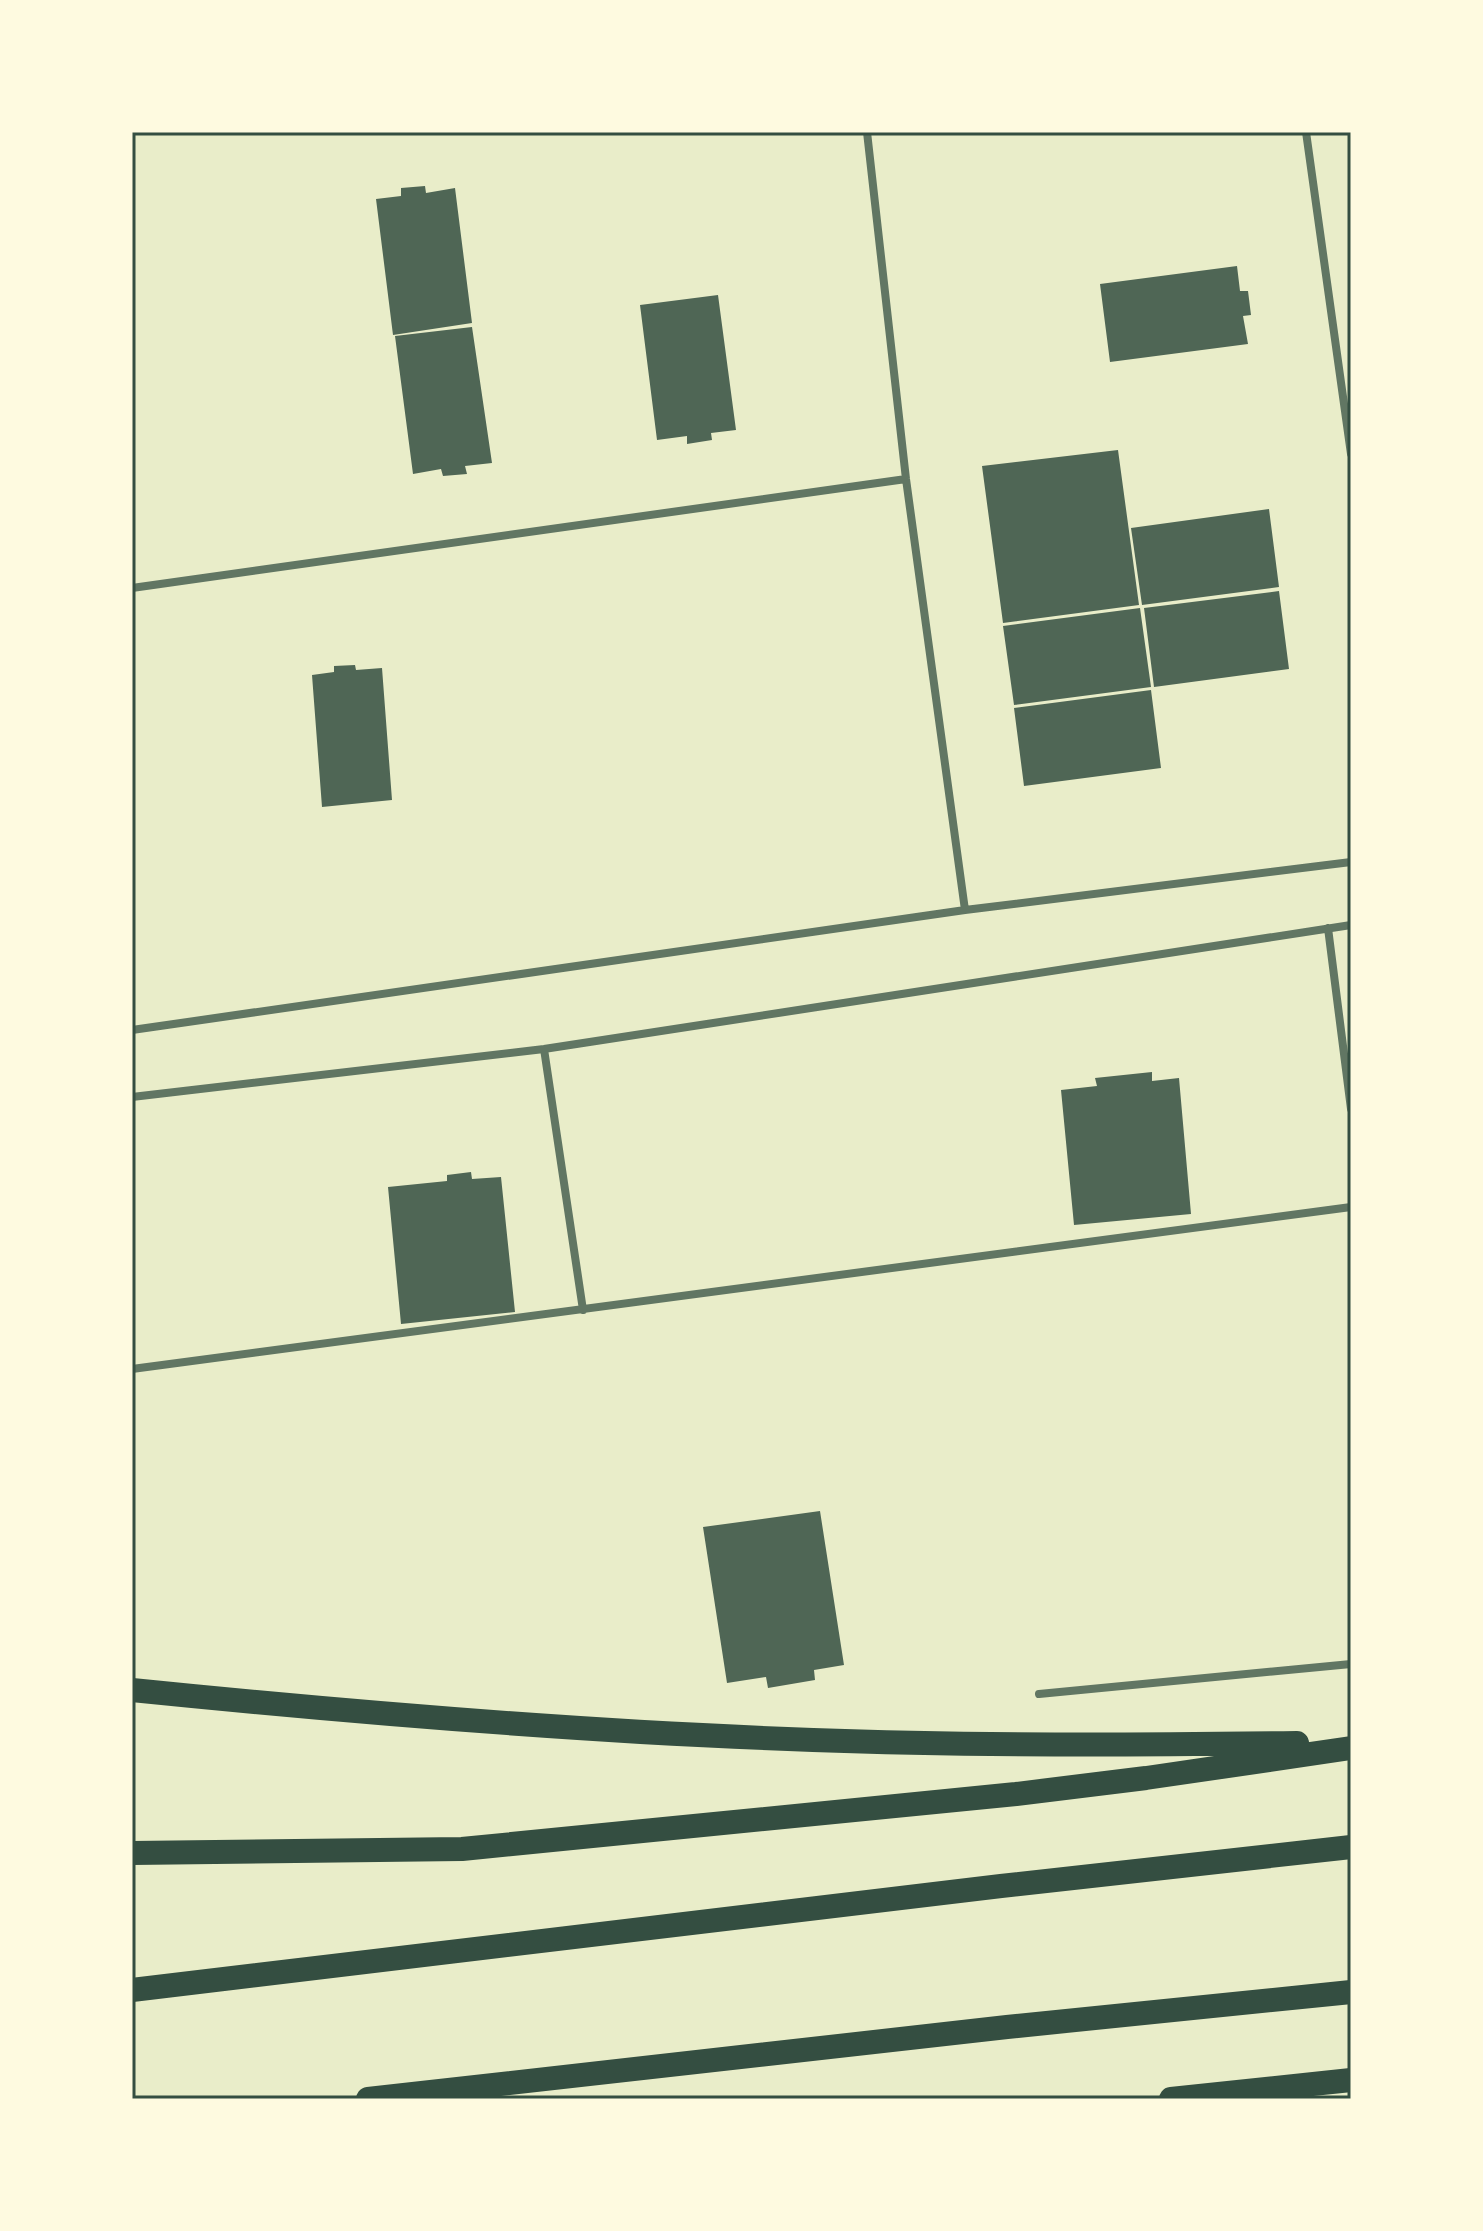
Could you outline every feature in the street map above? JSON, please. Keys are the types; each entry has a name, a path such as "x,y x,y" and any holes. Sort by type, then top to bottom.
{"highway":[{"path":"132,1690 446,1719 811,1740 1012,1745 1351,1746"},
{"path":"132,1853 462,1849 1031,1793 1351,1746"},
{"path":"132,1990 1351,1847"},
{"path":"368,2099 1351,1992"},
{"path":"1171,2099 1351,2080"}],"street":[{"path":"867,132 906,479 965,910"},
{"path":"1306,132 1351,454"},
{"path":"132,588 906,479"},
{"path":"132,1030 965,910 1351,862"},
{"path":"132,1097 544,1049 1351,925"},
{"path":"1328,928 1351,1109"},
{"path":"544,1049 583,1310"},
{"path":"132,1369 1351,1207"},
{"path":"1039,1694 1351,1664"}],"building":[{"path":"425,186 426,193 455,188 472,323 393,335 376,199 401,196 401,188"},
{"path":"1237,266 1240,291 1248,291 1251,315 1243,316 1248,344 1110,362 1100,284"},
{"path":"718,295 736,430 711,433 712,440 687,444 687,436 657,440 640,305"},
{"path":"472,327 492,463 465,466 467,474 443,476 441,469 413,474 395,336"},
{"path":"1118,450 1139,605 1003,623 982,466"},
{"path":"1269,509 1279,587 1142,605 1131,528"},
{"path":"1279,591 1289,669 1154,687 1144,608"},
{"path":"1140,608 1151,687 1014,705 1003,626"},
{"path":"355,665 356,670 382,668 392,800 322,807 312,675 334,672 334,666"},
{"path":"1151,690 1161,768 1024,786 1014,708"},
{"path":"1152,1072 1152,1081 1179,1078 1191,1214 1074,1225 1061,1090 1097,1086 1095,1078"},
{"path":"471,1172 472,1179 501,1177 515,1312 401,1324 388,1187 447,1181 447,1175"},
{"path":"820,1511 844,1665 814,1670 815,1680 768,1688 766,1677 727,1683 703,1527"}]}
